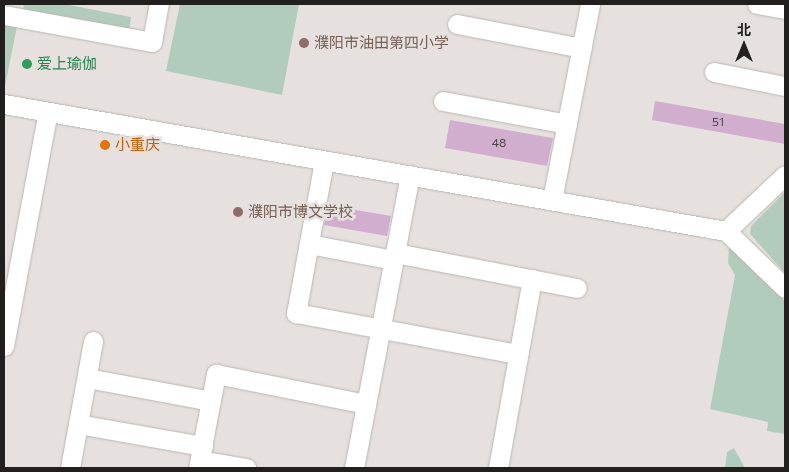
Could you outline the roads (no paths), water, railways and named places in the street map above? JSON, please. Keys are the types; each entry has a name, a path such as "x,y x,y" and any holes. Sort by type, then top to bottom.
{"street":[{"path":"12,12 152,42 159,4"},
{"path":"552,200 590,4"},
{"path":"757,4 785,9"},
{"path":"457,24 582,48"},
{"path":"714,72 785,86"},
{"path":"443,101 567,124"},
{"path":"4,104 726,231 785,288"},
{"path":"4,346 48,112"},
{"path":"324,160 296,313 518,354"},
{"path":"354,468 410,175"},
{"path":"726,231 785,175"},
{"path":"309,244 394,256 577,288"},
{"path":"498,468 532,279"},
{"path":"70,468 94,341"},
{"path":"200,458 216,374 366,404"},
{"path":"87,378 211,401"},
{"path":"78,424 200,458 246,468"}],"place":[{"name":"濮阳市油田第四小学","path":"304,43"},
{"name":"爱上瑜伽","path":"27,64"},
{"name":"小重庆","path":"105,145"},
{"name":"濮阳市博文学校","path":"238,212"}]}
